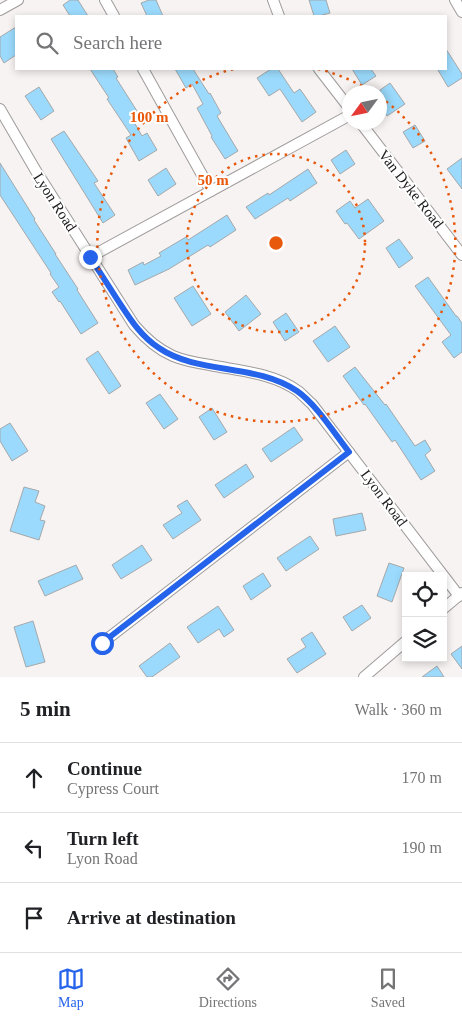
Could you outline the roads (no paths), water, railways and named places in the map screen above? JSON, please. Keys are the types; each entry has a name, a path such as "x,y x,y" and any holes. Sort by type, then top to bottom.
{"street":[{"path":"0,10 18,0"},
{"path":"105,0 113,15"},
{"path":"273,0 279,15"},
{"path":"455,0 462,12"},
{"path":"144,70 211,191"},
{"path":"320,70 342,99"},
{"name":"Lyon Road","path":"0,109 90,257 134,325 146,338 173,356 187,361 265,376 282,382 298,392 312,404 460,595"},
{"path":"90,257 342,119"},
{"name":"Van Dyke Road","path":"366,130 462,255"},
{"path":"102,643 349,452"},
{"path":"447,606 460,595"},
{"path":"364,677 402,644"}]}
